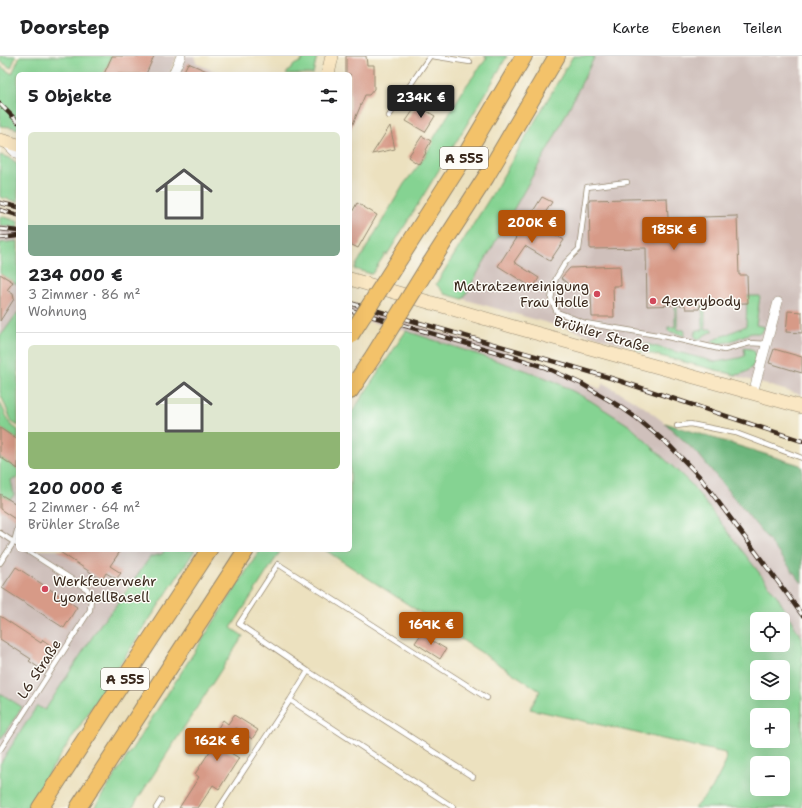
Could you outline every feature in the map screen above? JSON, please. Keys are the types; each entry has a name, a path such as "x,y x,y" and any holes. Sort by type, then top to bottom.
{"highway":[{"name":"A 555","path":"352,333 462,160 524,56"},
{"name":"A 555","path":"352,388 486,177 557,56"},
{"name":"A 555","path":"40,808 209,552"},
{"name":"A 555","path":"78,808 245,552"}],"main road":[{"path":"328,72 332,56"},
{"name":"Brühler Straße","path":"352,280 514,327 802,407"}],"street":[{"path":"174,72 180,56"},
{"path":"8,142 16,152"},
{"path":"753,393 778,302"}],"lane":[{"path":"389,116 431,56 470,62"},
{"name":"Brühler Straße","path":"627,182 587,187 579,249 564,263 556,278 553,289 551,298 556,312 585,323 663,336 724,350 750,343 767,344"},
{"path":"677,426 690,424 736,433 802,458"},
{"path":"0,533 16,541"},
{"path":"0,563 16,543"},
{"name":"L6 Straße","path":"0,750 90,610 91,598 87,589 29,552"},
{"path":"473,777 308,671 239,624 278,564 487,698"},
{"path":"218,808 308,671"},
{"path":"290,700 453,807"},
{"path":"156,808 161,800"}],"shaded area":[{"path":"112,56 177,56 170,72 105,72"},
{"path":"184,56 194,56 196,62 200,65 216,72 176,72"},
{"path":"595,56 802,56 802,395 463,299 554,138"},
{"path":"0,225 16,228 16,330 0,350"},
{"path":"352,307 520,355 558,369 600,389 603,383 640,404 665,423 699,455 802,583 802,639 790,618 790,612 786,612 777,596 691,484 630,426 591,401 554,381 406,331 352,318"},
{"path":"16,478 16,552 164,552 127,588 114,609 102,622 0,779 0,740 22,707 0,693 0,494 10,500 14,495 10,480"}],"green space":[{"path":"0,56 16,56 11,68 0,61"},
{"path":"20,56 112,56 105,72 16,72 16,128 0,126 0,66 12,74"},
{"path":"303,56 317,56 313,72 288,72 294,65 302,61"},
{"path":"484,56 507,56 387,255 385,254 372,274 354,269 404,184 419,165 433,143 432,141 466,86 487,58"},
{"path":"573,56 595,56 554,138 463,299 445,294 436,284 496,188"},
{"path":"0,155 9,158 16,163 16,201 0,197"},
{"path":"0,216 16,220 16,228 0,225"},
{"path":"16,241 16,284 0,274 0,243"},
{"path":"747,296 760,296 756,325 765,327 761,333 747,334 732,341 721,343 711,341 746,326"},
{"path":"702,304 705,304 705,329 713,329 713,332 697,339 694,335 697,330 703,330"},
{"path":"675,305 677,305 677,330 684,330 684,336 668,331 668,327 675,327"},
{"path":"16,315 16,425 12,422 0,393 0,335"},
{"path":"406,331 554,381 591,401 630,426 691,484 777,596 786,612 750,612 750,652 790,652 790,618 802,639 802,808 694,808 712,789 726,762 725,753 530,709 540,691 328,552 352,552 352,412"},
{"path":"638,343 716,362 745,356 744,348 751,349 755,352 756,361 748,371 736,375 636,350"},
{"path":"0,402 10,424 16,428 16,439 0,428"},
{"path":"665,423 800,465 802,467 802,583 699,455"},
{"path":"0,457 16,468 16,479 11,480 14,495 10,500 0,494"},
{"path":"164,552 194,552 26,808 0,808 0,764 37,706 45,710 102,622 114,609 150,557 162,554"},
{"path":"259,552 280,552 231,628 243,636 132,808 94,808"},
{"path":"0,693 22,707 0,740"}],"building":[{"path":"112,56 154,56 147,72 105,72"},
{"path":"346,56 366,56 367,65 374,65 374,89 369,95 365,95 352,126 352,72 346,72"},
{"path":"188,63 209,72 186,72 184,71"},
{"path":"417,105 435,116 425,132 406,121"},
{"path":"390,126 395,149 372,154"},
{"path":"422,136 431,141 425,152 426,153 418,164 408,157"},
{"path":"542,197 552,202 538,224 564,240 550,261 525,246 514,262 539,278 533,288 498,266"},
{"path":"667,198 668,218 737,216 739,275 747,275 748,303 701,304 699,309 686,309 685,305 647,306 646,248 590,249 589,200"},
{"path":"357,203 377,215 358,248 352,245 352,212"},
{"path":"620,266 621,286 613,286 614,317 592,317 591,294 584,294 583,286 568,287 568,284 561,278 570,268"},
{"path":"0,274 13,282 7,290 13,294 14,299 0,321"},
{"path":"788,311 802,312 802,333 786,332"},
{"path":"774,349 802,357 802,373 769,363"},
{"path":"0,428 16,439 16,468 0,457"},
{"path":"0,494 16,504 16,517 15,519 0,509"},
{"path":"60,552 120,552 110,566 121,573 116,579 106,573 102,580"},
{"path":"16,567 77,607 64,628 2,588"},
{"path":"0,616 41,643 43,640 56,649 42,670 29,661 31,659 0,639"},
{"path":"421,634 446,649 440,659 415,643"},
{"path":"234,715 258,730 252,739 236,728 223,748 239,758 219,789 213,785 198,808 179,808 199,777 195,774 210,751 205,748 223,720 228,724"}],"railway":[{"path":"0,104 16,120"},
{"path":"0,203 16,207"},
{"path":"0,210 16,214"},
{"path":"0,229 16,231"},
{"path":"0,238 16,236"},
{"path":"352,304 614,379 802,441"},
{"path":"352,311 544,367 582,384 619,406 638,419 670,446 699,476 802,615"}],"place":[{"name":"Matratzenreinigung Frau Holle","path":"597,294"},
{"name":"4everybody","path":"653,301"},
{"name":"Werkfeuerwehr LyondellBasell","path":"45,589"}]}
